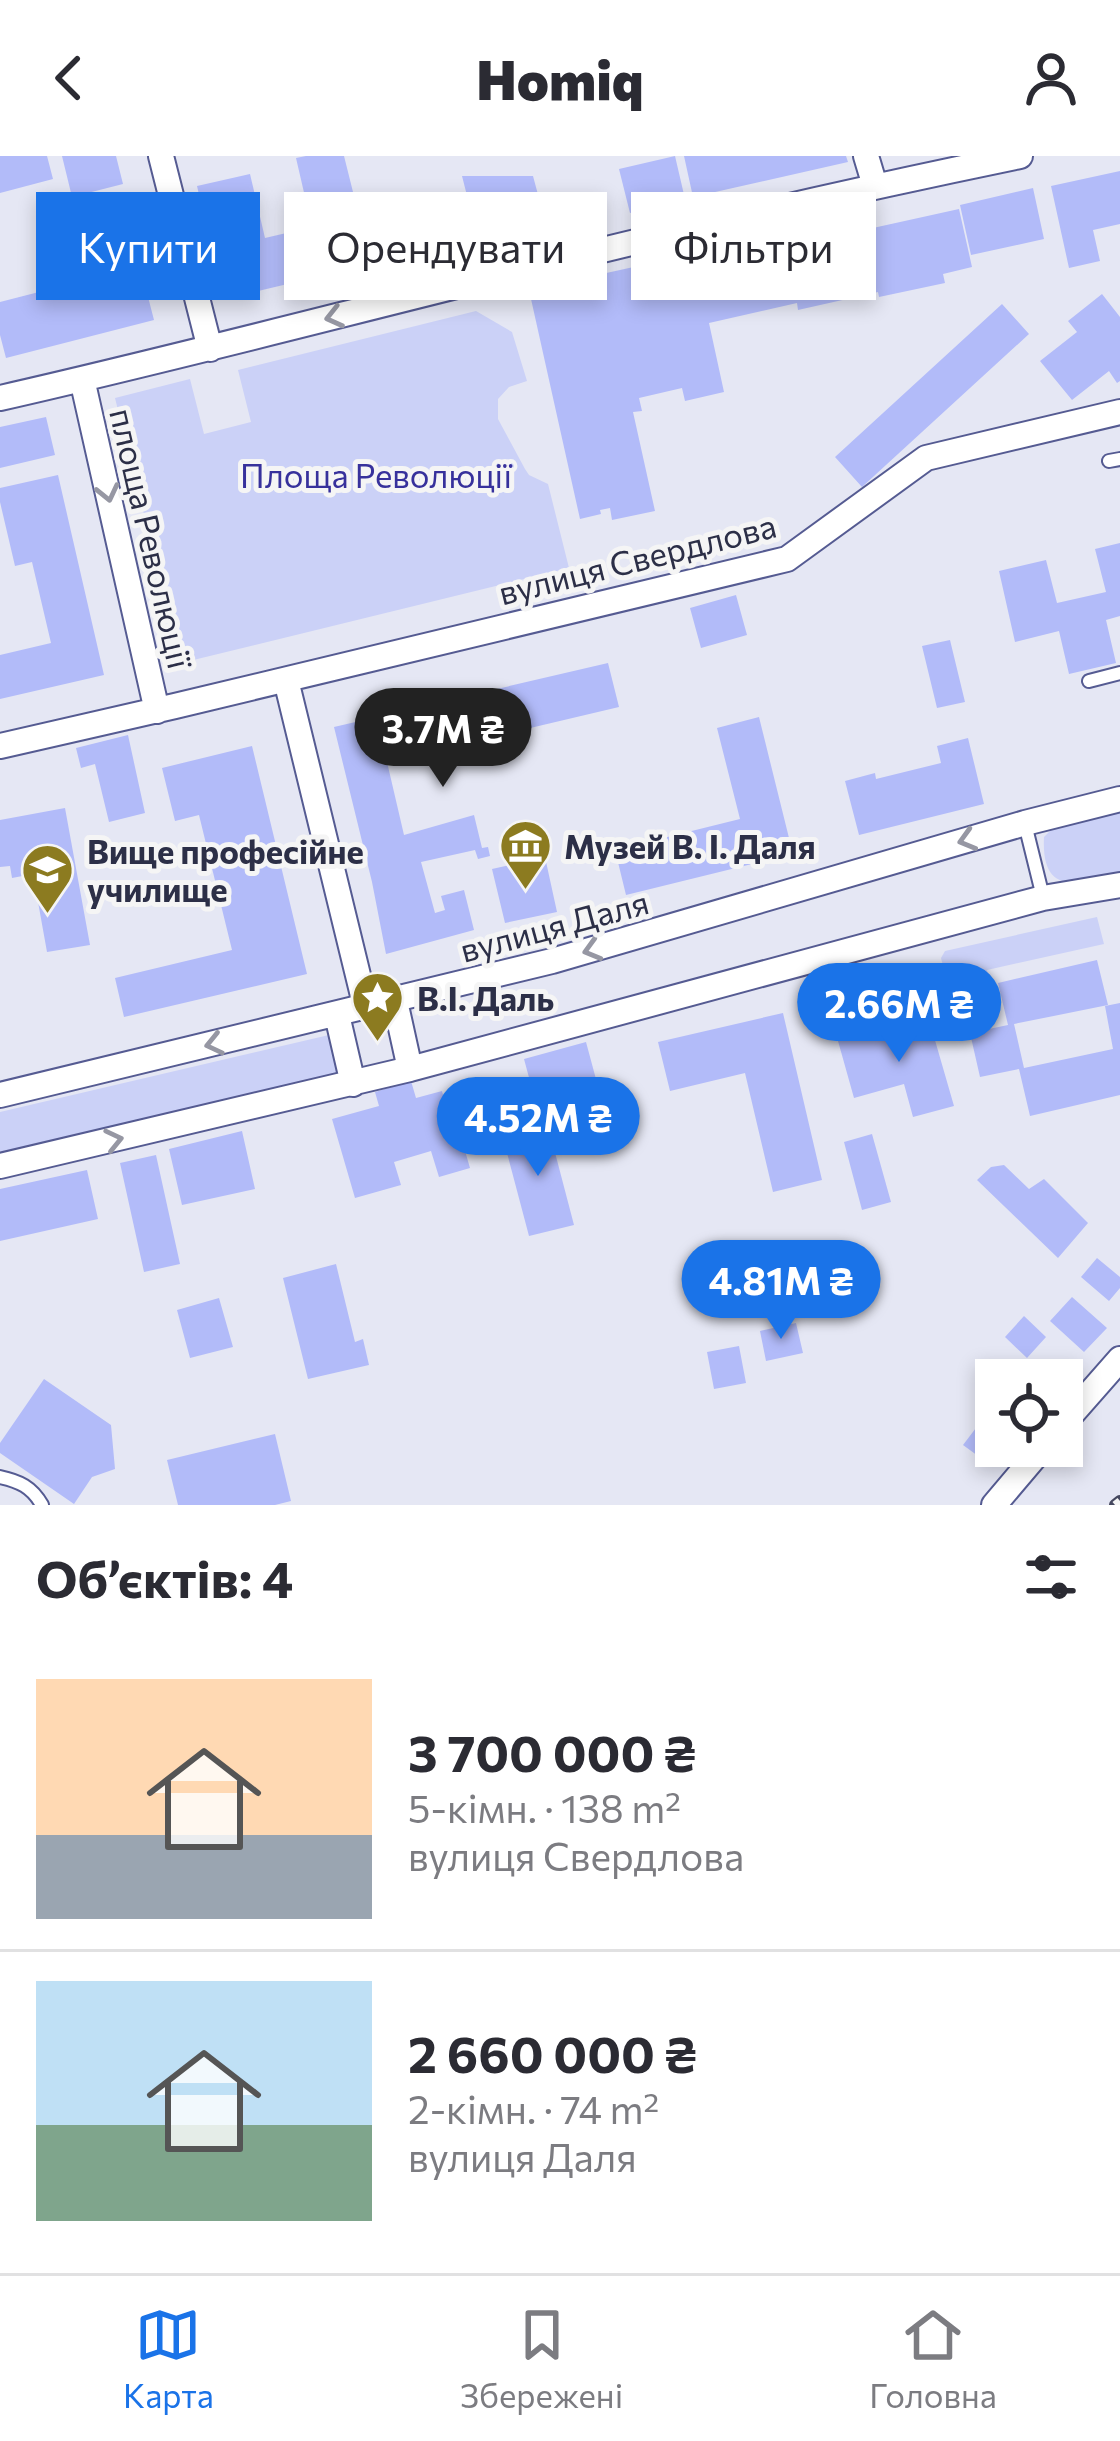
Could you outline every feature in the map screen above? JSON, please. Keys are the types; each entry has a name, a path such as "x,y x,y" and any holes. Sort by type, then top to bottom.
{"street":[{"path":"161,156 209,349"},
{"path":"866,156 874,186"},
{"path":"0,398 874,186 1020,156"},
{"name":"площа Революції","path":"82,379 158,711"},
{"name":"вулиця Свердлова","path":"0,746 787,559 926,458 1120,412"},
{"path":"286,680 366,1008"},
{"name":"вулиця Даля","path":"0,1095 553,962 1120,799"},
{"path":"0,1166 353,1084 1043,898 1120,885"},
{"path":"395,1001 410,1069"},
{"path":"337,1015 353,1084"},
{"path":"1083,1401 1120,1359"},
{"path":"994,1505 1026,1467"}],"lane":[{"path":"1089,681 1120,673"},
{"path":"1025,823 1043,898"},
{"path":"0,1477 23,1483 43,1505"}],"green space":[{"name":"Площа Революції","path":"476,311 512,332 527,381 509,387 498,399 498,419 529,475 548,484 569,568 181,663 115,398 190,379 204,434 251,422 238,370"},
{"path":"1120,807 1120,874 1077,883 1056,878 1049,870 1044,837 1060,821"},
{"path":"1097,917 1104,944 987,970 998,1017 958,1025 941,958 945,951"},
{"path":"329,1035 338,1074 0,1152 0,1112"}],"building":[{"path":"0,156 47,156 53,179 0,193"},
{"path":"62,156 116,156 123,184 71,192"},
{"path":"344,156 353,192 304,192 296,158"},
{"path":"675,156 683,192 631,192 630,213 619,169"},
{"path":"684,156 846,156 848,162 715,192 692,192"},
{"path":"1120,171 1120,224 1093,230 1100,261 1069,268 1051,186"},
{"path":"250,174 254,192 198,192 197,186"},
{"path":"462,176 533,176 537,192 466,192"},
{"path":"1033,188 1044,239 971,255 960,205"},
{"path":"959,209 972,267 943,274 945,283 879,297 876,227"},
{"path":"260,217 265,238 284,234 284,285 260,291"},
{"path":"631,268 631,300 842,300 798,310 797,303 709,323 724,392 685,401 682,388 639,398 642,411 633,412 655,511 612,520 610,508 580,519 531,300 607,300 607,273"},
{"path":"36,293 36,300 149,300 154,320 6,358 0,302"},
{"path":"1102,294 1120,317 1120,381 1109,371 1072,400 1040,361 1077,332 1068,321"},
{"path":"1002,304 1029,334 862,487 835,457"},
{"path":"46,417 55,455 0,468 0,427"},
{"path":"58,475 104,675 0,699 0,655 51,643 32,562 15,566 0,488"},
{"path":"1120,543 1120,616 1106,620 1116,663 1069,674 1059,631 1015,642 999,571 1046,560 1057,603 1106,592 1095,549"},
{"path":"736,595 747,635 701,648 690,608"},
{"path":"950,640 965,702 937,708 922,646"},
{"path":"608,663 619,707 387,762 404,835 474,815 482,848 488,847 490,856 478,859 475,850 421,862 435,913 445,910 441,896 464,890 474,930 386,954 334,727"},
{"path":"759,717 790,842 753,852 756,863 626,895 615,850 740,819 717,728"},
{"path":"128,735 145,813 109,822 95,764 81,768 76,748"},
{"path":"968,738 984,804 859,835 845,781 875,773 876,779 941,763 937,746"},
{"path":"252,746 307,974 124,1017 115,978 232,950 199,815 175,821 162,768"},
{"path":"65,808 90,945 47,952 33,874 12,878 10,866 0,867 0,820"},
{"path":"545,857 557,912 505,923 492,869"},
{"path":"1097,960 1108,1005 1014,1024 1024,1068 1113,1049 1105,1006 1120,1003 1120,1095 1030,1116 1019,1069 980,1077 970,1033 1008,1025 998,983"},
{"path":"783,1013 822,1180 773,1192 745,1073 670,1091 658,1042"},
{"path":"928,1016 954,1106 913,1117 904,1084 854,1098 838,1041"},
{"path":"586,1042 600,1094 538,1111 524,1059"},
{"path":"411,1081 416,1098 442,1091 444,1099 481,1088 493,1128 461,1137 470,1168 439,1177 431,1151 394,1162 401,1185 355,1198 332,1119 379,1106 375,1092"},
{"path":"547,1122 574,1225 529,1236 502,1134"},
{"path":"242,1131 255,1189 182,1205 169,1149"},
{"path":"872,1134 891,1202 862,1210 844,1142"},
{"path":"156,1155 180,1264 144,1272 120,1163"},
{"path":"1004,1165 1029,1189 1044,1179 1088,1223 1058,1258 977,1180 991,1167"},
{"path":"87,1170 98,1219 0,1241 0,1189"},
{"path":"1097,1258 1120,1277 1120,1288 1109,1301 1081,1277"},
{"path":"336,1264 355,1342 363,1339 369,1365 308,1379 283,1278"},
{"path":"1072,1297 1107,1328 1084,1352 1050,1321"},
{"path":"219,1298 233,1347 190,1358 177,1310"},
{"path":"1024,1316 1046,1337 1027,1358 1005,1337"},
{"path":"796,1323 803,1353 766,1361 760,1331"},
{"path":"739,1346 746,1383 714,1389 707,1352"},
{"path":"44,1379 111,1425 115,1469 92,1477 74,1504 0,1453 0,1443"},
{"path":"975,1429 975,1454 963,1445"},
{"path":"275,1434 291,1501 178,1505 167,1460"}],"railway":[{"path":"1115,1505 1120,1501"}],"place":[{"name":"Музей В. І. Даля","path":"525,891"},
{"name":"Вище професійне училище","path":"48,915"},
{"name":"В.І. Даль","path":"378,1043"}]}
